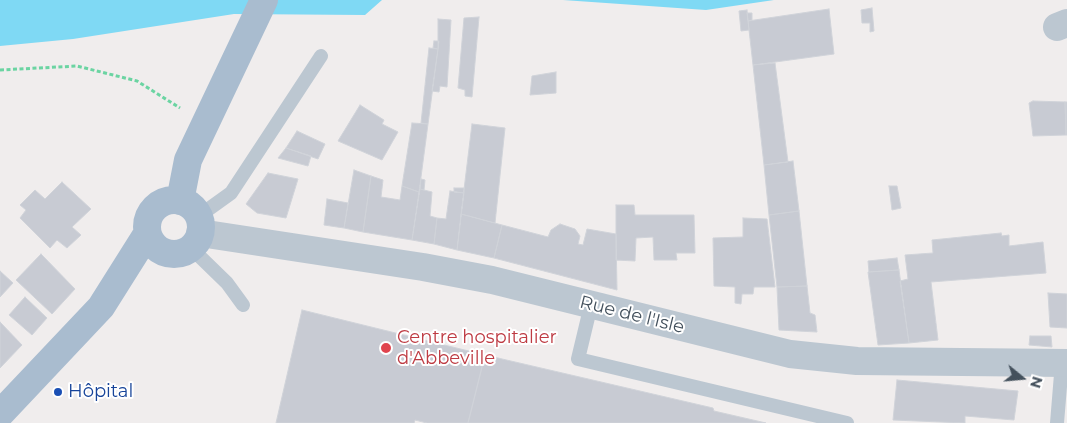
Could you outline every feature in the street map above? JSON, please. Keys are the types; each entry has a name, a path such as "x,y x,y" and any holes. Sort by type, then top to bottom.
{"main road":[{"path":"101,307 127,290 189,231 188,160 264,0"},
{"path":"162,203 189,231 157,249 148,234 146,225 154,209 162,203"},
{"path":"0,414 101,307 148,234"}],"street":[{"name":"Rue de l'Isle","path":"189,231 492,280 790,354 857,361 1064,363"}],"lane":[{"path":"243,305 189,231 231,193 321,56"},
{"path":"591,305 578,359 847,423"},
{"path":"1057,423 1064,363"}],"path":[{"path":"0,70 77,66 137,81 189,114 205,121"}],"water":[{"path":"0,0 382,0 365,15 234,14 73,39 0,46"},
{"path":"563,0 774,0 706,10"}],"building":[{"path":"872,8 874,31 870,32 870,23 862,23 861,10"},
{"path":"829,9 834,54 753,65 748,21"},
{"path":"747,10 749,30 741,31 739,11"},
{"path":"747,13 752,13 752,20 748,21"},
{"path":"479,17 472,97 465,96 465,90 458,88 464,18"},
{"path":"438,19 451,20 447,87 440,86 439,92 432,91 438,49"},
{"path":"434,41 439,41 438,49 433,48"},
{"path":"429,48 438,49 428,124 421,123"},
{"path":"775,63 788,162 764,165 753,65"},
{"path":"556,72 556,93 530,95 532,76"},
{"path":"1033,101 1065,102 1066,135 1033,136 1029,103"},
{"path":"1065,102 1067,102 1067,135 1066,135"},
{"path":"360,105 384,120 382,124 398,132 382,160 338,141"},
{"path":"412,123 428,124 419,192 402,186"},
{"path":"472,124 505,128 495,223 461,214"},
{"path":"297,131 325,144 318,159 286,148"},
{"path":"286,148 311,156 308,166 278,158"},
{"path":"793,161 799,211 769,215 764,165"},
{"path":"354,170 371,176 363,232 344,228"},
{"path":"268,173 298,179 286,218 257,213 246,204"},
{"path":"371,176 383,180 381,197 400,200 402,186 419,192 412,240 363,232"},
{"path":"421,179 425,180 424,190 420,189"},
{"path":"62,182 91,209 72,227 81,235 67,248 57,240 50,248 20,218 26,210 20,205 35,190 45,199"},
{"path":"889,186 897,186 901,208 892,210"},
{"path":"454,188 464,188 464,193 454,192"},
{"path":"420,189 432,192 430,216 437,218 434,244 412,240"},
{"path":"450,191 464,193 457,250 434,244 437,218 446,219"},
{"path":"327,199 348,203 344,228 324,225"},
{"path":"616,205 634,205 635,215 694,215 695,253 676,253 677,260 654,260 653,237 636,238 635,261 616,260"},
{"path":"799,211 807,286 777,287 769,215"},
{"path":"461,214 502,225 494,258 457,250"},
{"path":"743,218 767,219 775,287 754,287 753,294 742,294 741,304 735,303 735,287 714,286 713,238 743,237"},
{"path":"560,224 575,229 580,236 578,244 583,245 587,229 616,234 617,290 494,258 502,225 548,237 551,230"},
{"path":"1001,233 1002,236 1009,235 1009,246 1043,242 1046,273 931,282 938,340 909,343 900,281 908,279 905,255 933,253 932,240"},
{"path":"41,254 75,289 52,314 16,280"},
{"path":"897,258 899,270 869,272 868,261"},
{"path":"899,270 909,343 878,345 868,272"},
{"path":"0,271 13,283 0,297"},
{"path":"807,286 810,313 815,315 817,332 779,330 777,287"},
{"path":"1048,293 1067,294 1067,328 1050,327"},
{"path":"25,297 47,318 32,335 9,315"},
{"path":"302,310 485,355 468,423 427,423 415,420 414,423 276,423"},
{"path":"0,322 22,345 0,368"},
{"path":"1030,336 1051,336 1052,347 1029,345"},
{"path":"485,355 713,408 714,411 766,423 468,423"},
{"path":"897,380 1018,391 1014,420 965,416 965,423 893,420"}],"place":[{"name":"Centre hospitalier d'Abbeville","path":"386,348"},
{"name":"Hôpital","path":"58,392"}]}
